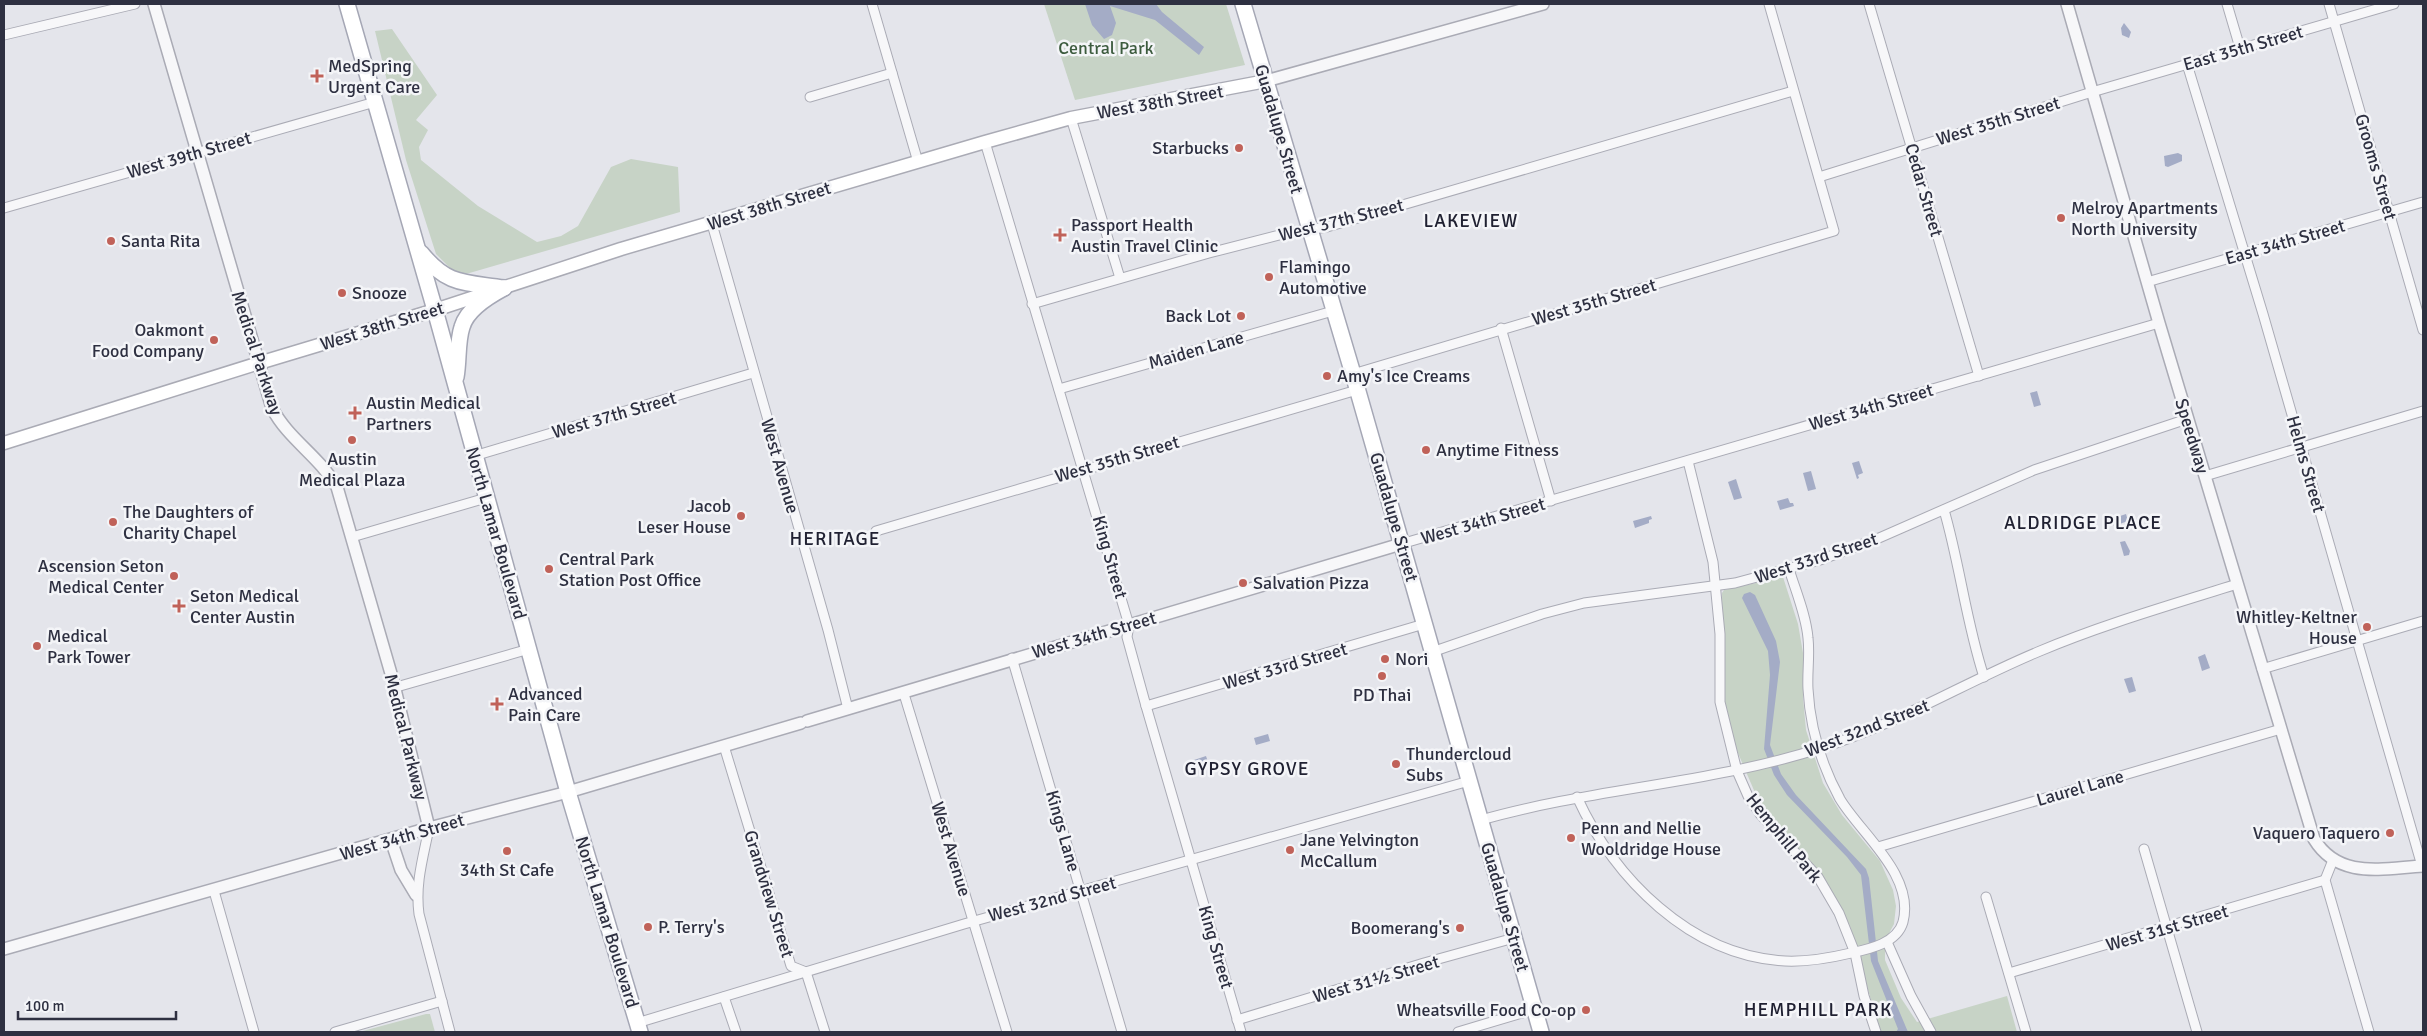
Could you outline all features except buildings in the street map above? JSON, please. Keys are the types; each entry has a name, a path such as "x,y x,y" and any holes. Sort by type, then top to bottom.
{"main road":[{"name":"North Lamar Boulevard","path":"347,4 435,310 568,792 639,1028"},
{"name":"Guadalupe Street","path":"1243,4 1308,229 1353,374 1541,1032"},
{"name":"West 38th Street","path":"4,443 435,310 621,249 712,224 985,142 1072,118 1266,81"},
{"path":"417,248 437,271 450,280 504,288"},
{"path":"455,383 463,324 488,297 504,288"}],"street":[{"path":"4,36 135,4"},
{"name":"Medical Parkway","path":"154,4 272,408 279,423 327,470 337,487 394,688 429,828"},
{"path":"872,4 918,162"},
{"name":"West 38th Street","path":"1266,81 1543,4"},
{"path":"1769,4 1818,177"},
{"name":"Cedar Street","path":"1869,4 1913,148 1978,376"},
{"name":"Speedway","path":"2066,4 2187,419 2314,839 2324,854 2333,860"},
{"path":"2227,4 2240,48"},
{"name":"Grooms Street","path":"2329,4 2423,330"},
{"name":"East 35th Street","path":"2092,92 2394,4"},
{"name":"Helms Street","path":"2187,64 2301,447 2422,866"},
{"path":"810,97 892,73"},
{"name":"West 37th Street","path":"1032,304 1120,278 1308,229 1327,227 1793,91"},
{"name":"West 35th Street","path":"1353,374 1834,230 1818,177 2092,92"},
{"name":"West 39th Street","path":"4,208 375,102"},
{"path":"1072,118 1120,278"},
{"name":"King Street","path":"985,142 1032,304 1084,468 1129,624 1127,637 1190,862 1241,1032"},
{"name":"East 34th Street","path":"2147,282 2423,202"},
{"name":"West Avenue","path":"712,224 753,373 828,630 848,709"},
{"name":"Maiden Lane","path":"1059,389 1333,311"},
{"name":"West 34th Street","path":"4,950 429,828 568,792 904,694 1012,658 2159,324"},
{"path":"1502,328 1551,501"},
{"name":"West 37th Street","path":"474,456 753,373"},
{"name":"West 35th Street","path":"876,531 1084,468 1357,390"},
{"path":"2205,476 2423,411"},
{"name":"West 33rd Street","path":"1432,652 1542,614 1584,603 1614,597 1716,586 1753,579 1789,569 1846,551 2034,470 2187,419"},
{"name":"Hemphill Park","path":"1688,461 1708,538 1716,586 1720,634 1720,702 1722,717 1737,771 1748,796 1760,814 1818,877 1845,925 1855,952 1864,996 1876,1032"},
{"path":"352,537 486,498"},
{"path":"1944,510 1954,545 1969,627 1984,677"},
{"path":"1578,797 1602,844 1623,871 1674,918 1716,943 1739,953 1785,961 1829,958 1868,949 1887,942 1900,930 1904,911 1900,887 1878,847 1856,824 1840,798 1819,749 1808,688 1808,637 1789,569"},
{"name":"West 32nd Street","path":"1481,820 1517,809 1578,797 1664,785 1737,771 1819,749 1888,724 1984,677 2078,636 2237,584"},
{"path":"2262,669 2423,622"},
{"name":"West 33rd Street","path":"1146,706 1424,624"},
{"path":"394,688 529,649"},
{"name":"Kings Lane","path":"1012,658 1122,1032"},
{"name":"West Avenue","path":"904,694 1007,1032"},
{"name":"Laurel Lane","path":"1878,847 2282,728"},
{"name":"Grandview Street","path":"724,746 790,966 806,972 825,1032"},
{"name":"West 32nd Street","path":"639,1028 724,997 973,921 1190,862 1469,781"},
{"path":"429,828 416,895 419,914 450,1032"},
{"path":"391,840 400,870 416,895"},
{"path":"2144,850 2197,1032"},
{"path":"2369,1032 2325,880 2333,860 2359,868 2422,866"},
{"name":"West 31st Street","path":"2009,973 2325,880"},
{"path":"214,891 254,1032"},
{"path":"1986,897 2026,1032"},
{"name":"West 31½ Street","path":"1238,1020 1424,963 1514,938"},
{"path":"1887,942 1911,996 1931,1032"},
{"path":"724,997 736,1032"},
{"path":"335,1032 442,1001"},
{"path":"1458,1032 1535,1009"}],"green space":[{"name":"Central Park","path":"1044,4 1226,4 1245,65 1075,100"},
{"path":"392,29 437,95 416,120 428,130 419,147 421,160 478,206 537,242 561,236 578,226 611,167 631,159 678,167 680,212 466,274 454,272 436,254 406,160 375,31"},
{"path":"1783,577 1798,624 1803,653 1803,698 1806,730 1823,783 1842,815 1880,861 1893,890 1896,906 1894,924 1885,941 1885,960 1901,998 1917,1022 2007,996 2017,1032 1880,1032 1850,926 1825,880 1773,820 1756,795 1732,739 1725,707 1722,593 1724,590"},
{"path":"430,1014 435,1032 359,1032"}],"water":[{"path":"1085,4 1156,4 1162,12 1204,47 1199,55 1155,20 1110,6 1116,23 1112,35 1104,39 1092,25"},
{"path":"2124,23 2131,32 2129,38 2122,35 2121,28"},
{"path":"2178,153 2182,155 2182,161 2168,167 2165,166 2164,156"},
{"path":"2037,391 2041,405 2034,407 2030,393"},
{"path":"1859,461 1863,473 1858,475 1859,478 1857,479 1852,463"},
{"path":"1811,471 1816,489 1808,491 1803,473"},
{"path":"1736,479 1742,498 1734,500 1728,482"},
{"path":"1788,498 1794,506 1780,510 1777,501"},
{"path":"2126,514 2128,521 2114,526 2111,519"},
{"path":"1651,516 1652,519 1649,520 1649,523 1635,528 1633,521"},
{"path":"2125,541 2130,551 2129,555 2124,556 2120,542"},
{"path":"1750,592 1755,595 1776,641 1780,662 1770,745 1781,774 1796,795 1866,869 1869,878 1878,961 1908,1032 1896,1032 1898,1029 1871,961 1861,875 1847,857 1787,795 1774,775 1764,749 1770,675 1768,651 1742,598 1744,594"},
{"path":"2205,654 2210,668 2202,671 2198,657"},
{"path":"2132,677 2136,691 2129,693 2124,679"},
{"path":"1268,734 1270,741 1256,745 1254,738"},
{"path":"1206,756 1208,762 1193,766 1191,761"}],"place":[{"name":"MedSpring Urgent Care","path":"317,76"},
{"name":"Starbucks","path":"1239,148"},
{"name":"Melroy Apartments North University","path":"2061,218"},
{"name":"Passport Health Austin Travel Clinic","path":"1060,235"},
{"name":"Santa Rita","path":"111,241"},
{"name":"Flamingo Automotive","path":"1269,277"},
{"name":"Snooze","path":"342,293"},
{"name":"Back Lot","path":"1241,316"},
{"name":"Oakmont Food Company","path":"214,340"},
{"name":"Amy's Ice Creams","path":"1327,376"},
{"name":"Austin Medical Partners","path":"355,413"},
{"name":"Austin Medical Plaza","path":"352,440"},
{"name":"Anytime Fitness","path":"1426,450"},
{"name":"Jacob Leser House","path":"741,516"},
{"name":"The Daughters of Charity Chapel","path":"113,522"},
{"name":"Central Park Station Post Office","path":"549,569"},
{"name":"Ascension Seton Medical Center","path":"174,576"},
{"name":"Salvation Pizza","path":"1243,583"},
{"name":"Seton Medical Center Austin","path":"179,606"},
{"name":"Whitley-Keltner House","path":"2367,627"},
{"name":"Medical Park Tower","path":"37,646"},
{"name":"Nori","path":"1385,659"},
{"name":"PD Thai","path":"1382,676"},
{"name":"Advanced Pain Care","path":"497,704"},
{"name":"Thundercloud Subs","path":"1396,764"},
{"name":"Vaquero Taquero","path":"2390,833"},
{"name":"Penn and Nellie Wooldridge House","path":"1571,838"},
{"name":"Jane Yelvington McCallum","path":"1290,850"},
{"name":"34th St Cafe","path":"507,851"},
{"name":"P. Terry's","path":"648,927"},
{"name":"Boomerang's","path":"1460,928"},
{"name":"Wheatsville Food Co-op","path":"1586,1010"}],"district":[{"name":"LAKEVIEW","path":"1471,220"},
{"name":"ALDRIDGE PLACE","path":"2083,522"},
{"name":"HERITAGE","path":"835,538"},
{"name":"GYPSY GROVE","path":"1247,768"},
{"name":"HEMPHILL PARK","path":"1818,1009"}]}
